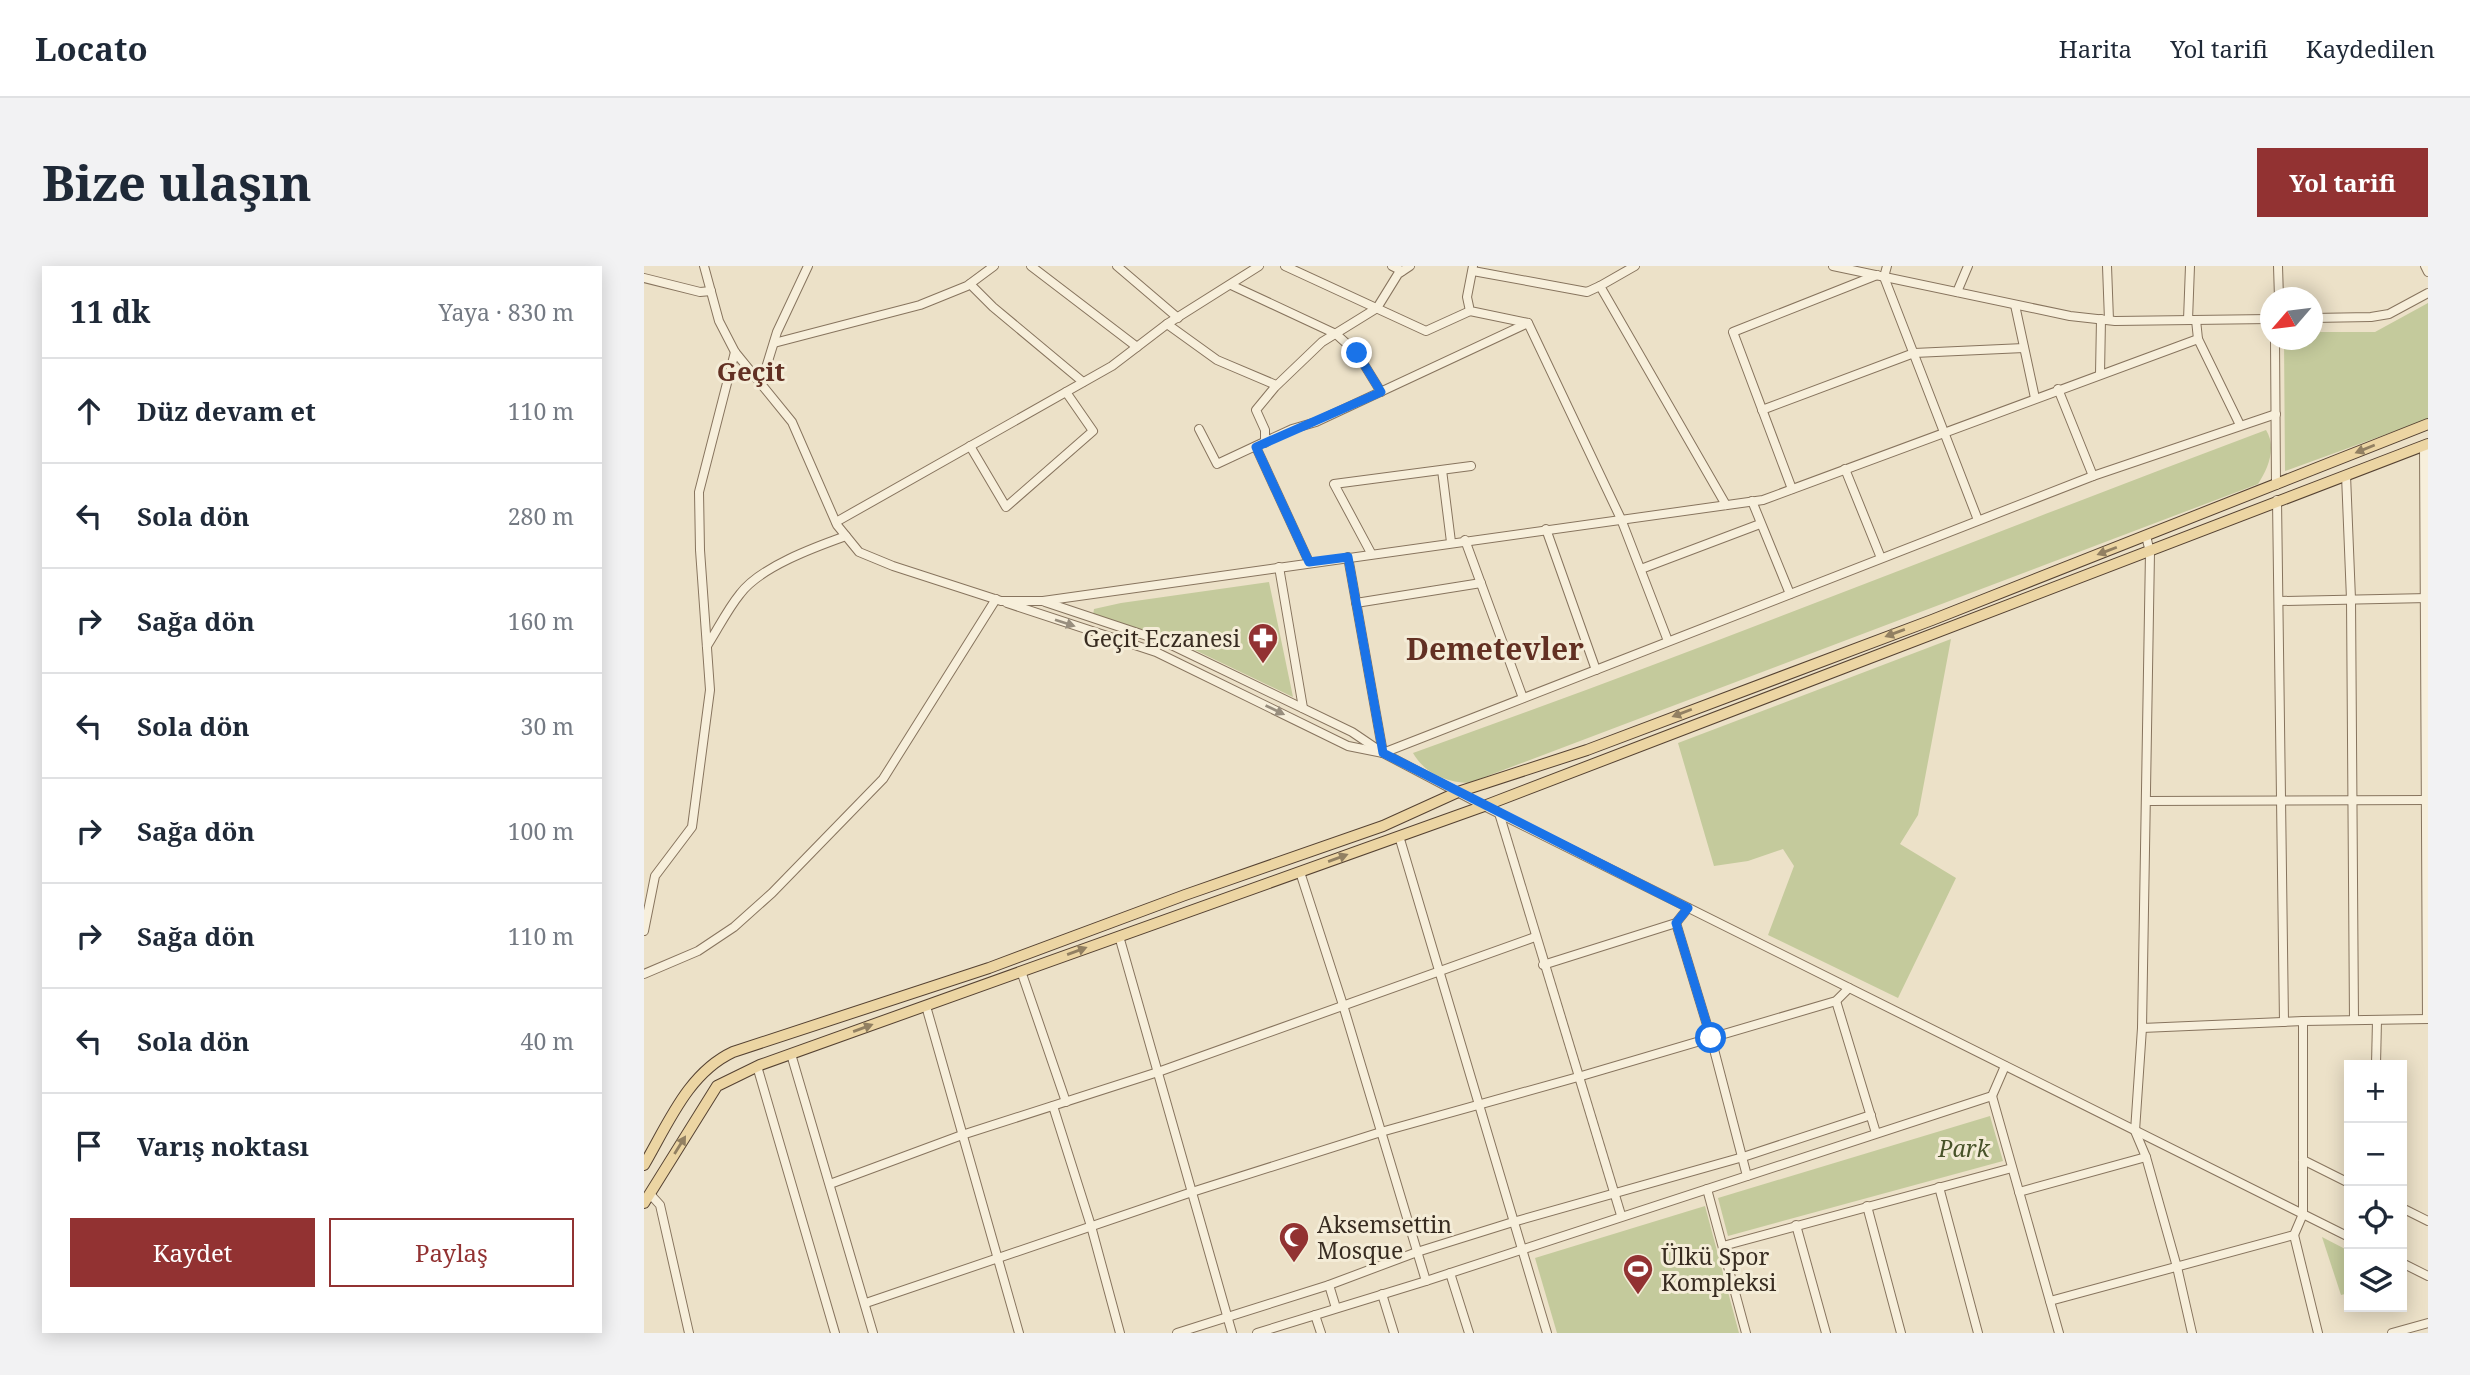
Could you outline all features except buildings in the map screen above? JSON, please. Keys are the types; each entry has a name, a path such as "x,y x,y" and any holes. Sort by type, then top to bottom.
{"main road":[{"path":"644,1165 702,1071 715,1060 733,1052 989,968 1185,895 1383,826 1458,792 1587,750 1932,620 2428,424"},
{"path":"647,1199 716,1086 757,1066 1484,806 2426,445"}],"street":[{"path":"704,266 719,321 735,352 792,422 836,522 859,552 893,566 1156,652 1348,746 1383,753 2093,476 2276,414"},
{"path":"761,384 774,343 808,266"},
{"path":"774,343 920,305 970,284 994,266"},
{"path":"1031,266 1137,347"},
{"path":"1117,266 1178,318"},
{"path":"836,522 1112,366 1167,324 1259,266"},
{"path":"1285,266 1426,331 1470,311 1528,323"},
{"path":"1392,266 1406,269"},
{"path":"1470,311 1467,297 1473,268 1587,292 1635,266"},
{"path":"1833,266 1860,269 1881,276 2070,316 2105,320 2260,319"},
{"path":"1792,489 1733,332 1881,276 1887,266"},
{"path":"1957,292 1968,266"},
{"path":"2100,374 2107,266"},
{"path":"2190,266 2192,320 2198,339 2240,425"},
{"path":"2278,266 2278,287"},
{"path":"2425,266 2428,272"},
{"path":"1309,562 1260,445 1265,430 1256,410 1276,385 1322,342 1377,308 1398,274 1406,269"},
{"path":"1881,276 1914,353 1978,520"},
{"path":"644,278 700,292 711,292"},
{"path":"970,284 993,307 1083,382"},
{"path":"1231,285 1336,334 1357,353 1381,392"},
{"path":"1600,286 1726,505"},
{"path":"2323,318 2380,316 2428,293"},
{"path":"2015,304 2035,398"},
{"path":"1199,429 1217,464 1292,429 1316,422 1528,323"},
{"path":"1528,323 1621,519 1668,641"},
{"path":"1167,324 1217,360 1276,385"},
{"path":"998,600 1043,601 1763,500 2198,339"},
{"path":"1762,410 1914,353 2024,348"},
{"path":"2275,350 2276,485"},
{"path":"644,930 655,876 692,827 710,690 700,550 699,492 735,352"},
{"path":"2059,389 2093,476"},
{"path":"970,446 1006,507 1093,432 1066,392"},
{"path":"2142,1028 2428,1019 2426,445"},
{"path":"1371,553 1334,485 1471,466"},
{"path":"1845,469 1881,558"},
{"path":"1442,470 1451,542"},
{"path":"2346,475 2351,599 2354,1020"},
{"path":"2277,500 2284,1022"},
{"path":"1752,501 1759,524 1790,594"},
{"path":"1641,569 1759,524"},
{"path":"1546,529 1596,670"},
{"path":"707,646 741,592 772,568 846,536"},
{"path":"2146,536 2150,552 2142,1028 2135,1131 2146,1157 2177,1267 2192,1333"},
{"path":"1465,540 1523,698"},
{"path":"1348,557 1383,753"},
{"path":"1279,567 1303,708"},
{"path":"1356,603 1481,583"},
{"path":"2280,601 2426,598"},
{"path":"644,974 698,951 734,927 883,779 998,600"},
{"path":"1043,601 1165,642 1303,708 1352,732 1383,753 1484,806 2344,1234"},
{"path":"2146,801 2427,800"},
{"path":"1499,813 1621,1215"},
{"path":"1399,836 1547,1333"},
{"path":"1300,872 1426,1281"},
{"path":"644,877 655,876"},
{"path":"1543,965 1676,923 1688,908"},
{"path":"1676,923 1711,1038 1747,1176"},
{"path":"1119,936 1232,1333"},
{"path":"830,1184 962,1135 1158,1072 1535,937"},
{"path":"1021,971 1066,1102"},
{"path":"866,1303 1192,1192 1381,1132 1836,1001 1849,988"},
{"path":"1836,1001 1877,1133"},
{"path":"926,1006 1018,1333"},
{"path":"2376,1060 2377,1020"},
{"path":"2303,1021 2303,1214 2294,1236 2318,1333"},
{"path":"791,1054 873,1333"},
{"path":"757,1066 835,1333"},
{"path":"2005,1066 1992,1096 2059,1333"},
{"path":"1257,1333 1426,1281 1621,1215 1992,1096"},
{"path":"1052,1106 1091,1226 1120,1333"},
{"path":"1177,1333 1329,1284 1417,1252 1743,1157 1871,1115"},
{"path":"2019,1192 2146,1157"},
{"path":"2303,1160 2344,1180"},
{"path":"1723,1246 2012,1168"},
{"path":"1939,1187 1978,1333"},
{"path":"1707,1189 1746,1333"},
{"path":"647,1199 660,1205 689,1333"},
{"path":"1867,1206 1901,1333"},
{"path":"2407,1210 2428,1221"},
{"path":"1796,1225 1826,1333"},
{"path":"2050,1301 2294,1236"},
{"path":"2407,1266 2428,1276"},
{"path":"1450,1273 1469,1333"},
{"path":"1329,1284 1336,1308"},
{"path":"1382,1294 1394,1333"},
{"path":"1315,1315 1321,1333"},
{"path":"2392,1333 2428,1323"}],"green space":[{"path":"2428,303 2428,419 2285,471 2284,350 2323,350 2323,332 2375,332"},
{"path":"2266,430 2271,451 2268,465 2258,484 1469,783 1437,776 1413,753 1627,675"},
{"path":"1269,582 1293,697 1174,640 1093,615 1094,609 1121,603"},
{"path":"1951,639 1918,815 1900,844 1956,878 1898,998 1768,935 1794,866 1783,849 1748,861 1714,866 1678,743"},
{"name":"Park","path":"1990,1116 2003,1161 1728,1236 1718,1198"},
{"name":"Ülkü Spor Kompleksi","path":"1705,1206 1739,1333 1557,1333 1535,1258"},
{"path":"2322,1237 2344,1248 2344,1294 2341,1295"}],"place":[{"name":"Geçit Eczanesi","path":"1263,665"},
{"name":"Aksemsettin Mosque","path":"1294,1264"},
{"name":"Ülkü Spor Kompleksi","path":"1638,1296"}],"district":[{"name":"Geçit","path":"751,371"},
{"name":"Demetevler","path":"1495,648"}],"route":[{"path":"1357,353 1381,392 1256,447 1309,562 1348,557 1383,753 1688,908 1676,923 1711,1038"}]}
